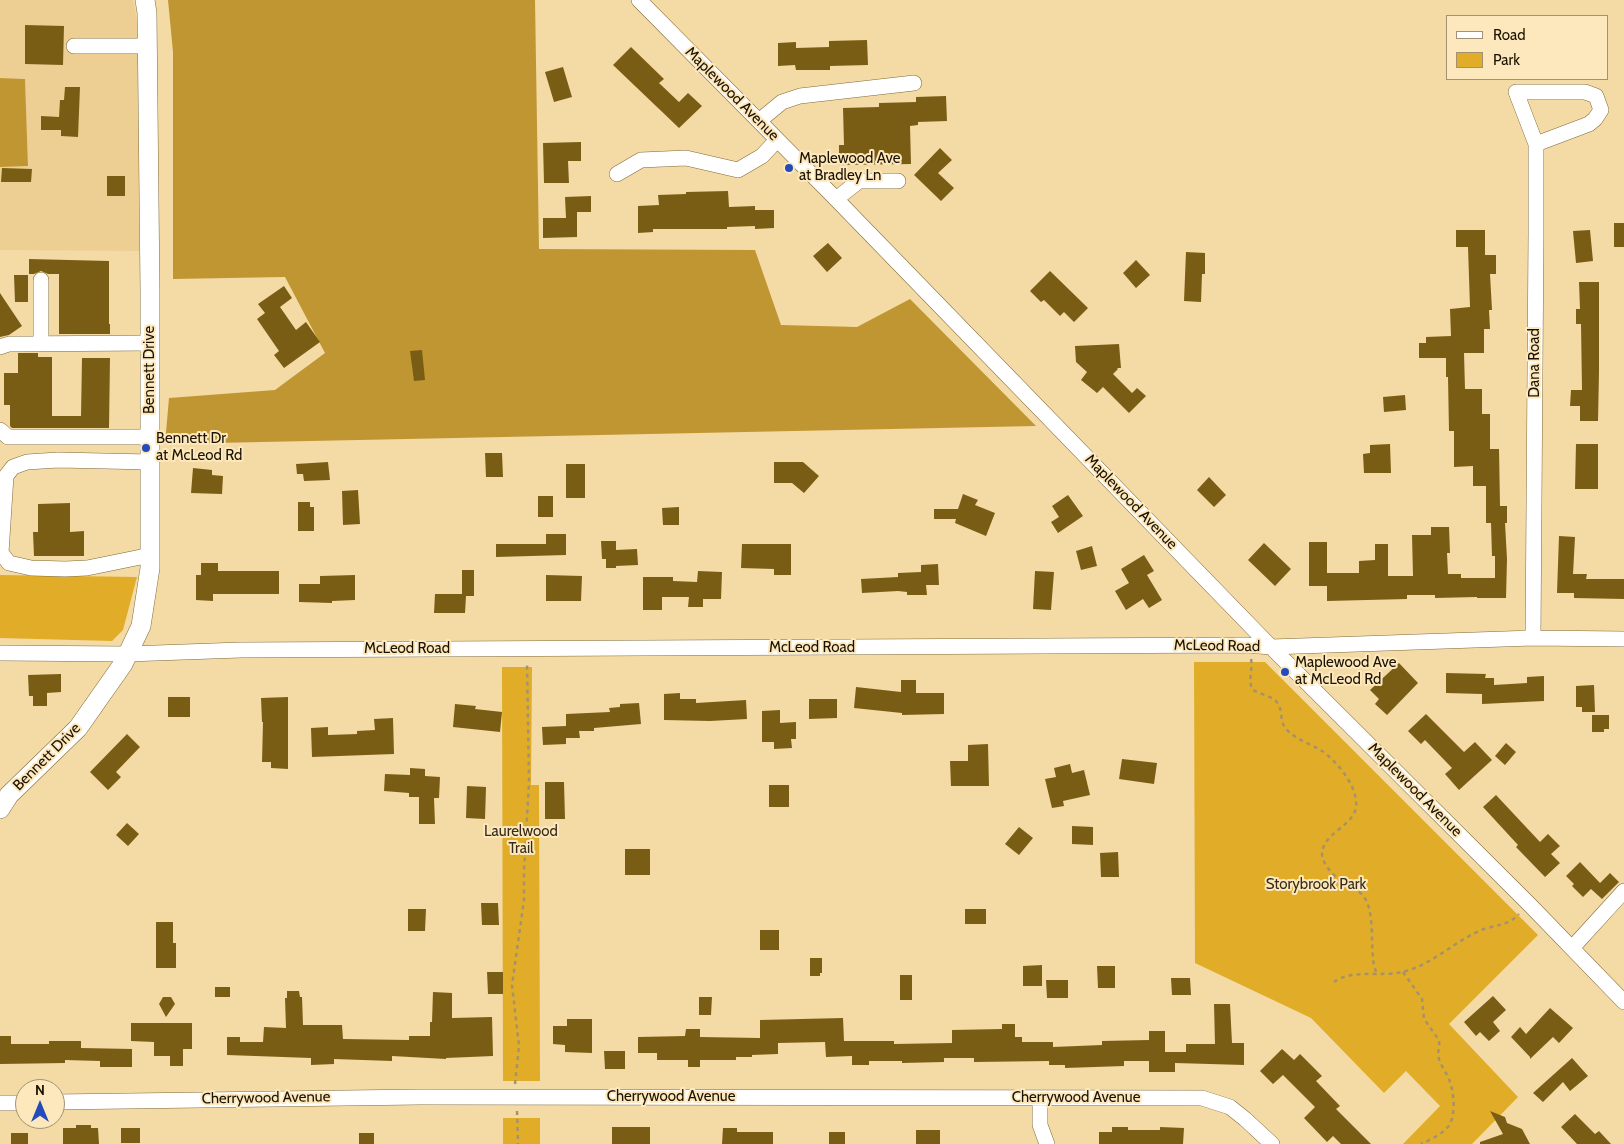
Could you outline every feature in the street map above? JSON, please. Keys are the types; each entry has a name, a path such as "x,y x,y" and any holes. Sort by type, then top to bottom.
{"main road":[{"name":"Bennett Drive","path":"0,809 9,795 78,728 123,664 141,626 150,568 148,46 145,0"}],"street":[{"name":"Maplewood Avenue","path":"640,0 1272,647 1530,905 1624,1002"},
{"path":"74,46 148,46"},
{"path":"759,121 782,102 800,96 914,83"},
{"name":"Dana Road","path":"1533,638 1536,144 1516,92 1585,92 1596,96 1601,110 1589,124 1536,144"},
{"path":"617,174 641,160 686,158 738,170 762,156 777,140"},
{"path":"836,200 859,181 898,180"},
{"path":"41,280 41,343"},
{"path":"0,347 9,344 41,343 150,343"},
{"path":"0,430 8,437 150,437"},
{"path":"150,462 58,460 27,462 13,467 6,476 1,553 9,563 31,568 65,569 87,568 141,557 150,557"},
{"name":"McLeod Road","path":"0,653 127,654 241,650 532,648 1247,645 1272,647 1533,638 1624,639"},
{"path":"1572,948 1624,891"},
{"name":"Cherrywood Avenue","path":"65,1102 316,1097 1202,1098 1230,1107 1272,1144"},
{"path":"1040,1098 1040,1125 1047,1144"},
{"path":"0,1103 15,1103"}],"path":[{"path":"1247,645 1252,665 1250,680 1252,689 1276,702 1281,721 1287,730 1327,755 1346,776 1355,792 1357,802 1353,816 1349,822 1331,837 1323,850 1322,856 1326,865 1336,876 1360,892 1367,901 1372,931 1373,960 1377,975"},
{"path":"518,1144 518,1116 514,1097 519,1046 512,985 524,900 524,861 529,782 527,659 532,648"},
{"path":"1334,982 1346,976 1403,972 1426,963 1473,934 1513,920 1530,905"},
{"path":"1403,972 1422,999 1424,1019 1439,1040 1439,1058 1448,1077 1453,1095 1452,1115 1448,1127 1437,1136 1421,1144"}],"shaded area":[{"path":"0,0 133,0 137,21 139,73 139,251 0,250 0,167 28,165 25,79 0,78"},
{"path":"168,0 535,0 539,249 755,250 781,325 857,327 910,299 1036,426 165,444 169,398 275,390 325,353 285,277 173,279 173,52"},
{"path":"0,78 25,79 28,166 0,167"}],"green space":[{"path":"0,575 137,577 123,630 112,641 0,638"},
{"name":"Storybrook Park","path":"1194,662 1265,662 1538,935 1449,1024 1518,1097 1472,1144 1403,1144 1440,1106 1406,1071 1384,1093 1311,1018 1195,963"},
{"name":"Laurelwood Trail","path":"502,667 532,667 531,785 539,785 540,1081 503,1081"},
{"path":"503,1118 540,1118 540,1144 503,1144"}],"building":[{"path":"25,25 64,26 63,65 25,64"},
{"path":"867,40 868,65 830,66 830,70 796,70 795,65 778,66 778,43 796,42 796,48 829,47 829,41"},
{"path":"631,47 664,79 659,83 679,102 688,93 702,106 679,128 613,65"},
{"path":"563,67 572,97 554,102 545,72"},
{"path":"65,87 80,87 78,137 61,136 61,130 41,130 41,116 59,117 60,100 64,100"},
{"path":"946,96 947,121 918,122 918,125 910,126 911,164 839,165 839,145 844,145 843,108 879,107 879,103 916,102 916,97"},
{"path":"581,142 581,161 568,161 569,183 544,183 543,143"},
{"path":"940,148 952,160 938,173 954,188 941,201 914,175"},
{"path":"2,168 32,169 31,182 1,182"},
{"path":"107,176 125,176 125,196 107,196"},
{"path":"728,191 729,207 755,206 755,210 774,210 774,228 755,229 755,226 727,227 727,229 653,229 653,232 638,233 638,206 659,205 658,195"},
{"path":"591,196 591,212 577,212 577,237 543,238 543,218 566,218 565,197"},
{"path":"1614,223 1624,223 1624,247 1614,247"},
{"path":"1456,230 1485,230 1485,255 1496,255 1496,274 1490,274 1492,310 1489,310 1490,329 1484,329 1484,353 1464,353 1465,389 1482,389 1482,414 1490,414 1490,449 1499,449 1500,506 1507,506 1507,523 1505,523 1507,559 1506,598 1435,598 1435,595 1407,595 1407,599 1327,601 1327,586 1309,586 1309,542 1327,542 1327,573 1359,573 1359,561 1375,560 1375,544 1388,544 1388,576 1413,576 1412,535 1431,535 1431,527 1449,527 1450,553 1447,553 1448,574 1461,574 1461,578 1495,578 1495,556 1492,556 1491,523 1486,523 1486,486 1473,486 1473,466 1454,467 1454,431 1449,431 1446,358 1419,358 1419,343 1426,343 1426,337 1451,336 1450,309 1470,307 1468,247 1456,247"},
{"path":"1590,230 1593,261 1576,263 1573,231"},
{"path":"828,243 842,258 827,272 813,256"},
{"path":"1186,252 1205,253 1205,274 1202,274 1201,302 1184,301"},
{"path":"29,259 109,261 110,334 59,334 59,274 48,274 41,271 29,274"},
{"path":"1136,260 1150,275 1136,288 1123,273"},
{"path":"1050,271 1088,308 1074,322 1064,312 1060,316 1044,300 1041,302 1030,291"},
{"path":"14,275 28,275 28,302 15,302"},
{"path":"1579,282 1599,282 1598,421 1580,421 1580,406 1570,406 1571,390 1582,390 1581,324 1576,324 1576,309 1580,309"},
{"path":"284,286 292,298 280,307 296,330 306,322 320,342 284,368 274,355 279,351 257,319 265,313 258,304"},
{"path":"0,293 22,326 9,335 0,337"},
{"path":"1119,344 1121,368 1117,368 1113,374 1132,393 1137,388 1146,396 1129,413 1103,387 1097,393 1081,380 1087,372 1076,362 1075,346"},
{"path":"422,350 425,380 414,381 410,351"},
{"path":"18,353 38,353 38,357 52,357 52,416 81,416 82,358 110,358 109,428 12,428 10,426 10,405 4,405 4,373 18,373"},
{"path":"1405,395 1406,410 1384,412 1383,397"},
{"path":"1390,444 1391,473 1364,473 1363,454 1370,453 1370,445"},
{"path":"1576,444 1598,444 1598,489 1575,489"},
{"path":"485,453 502,453 503,477 486,477"},
{"path":"328,462 330,480 304,481 303,474 297,474 296,464"},
{"path":"774,462 803,462 819,476 804,493 792,483 774,483"},
{"path":"566,464 585,464 585,498 566,498"},
{"path":"193,468 212,470 212,475 223,476 222,494 191,493"},
{"path":"1209,477 1226,495 1214,507 1197,490"},
{"path":"358,490 360,524 343,525 342,491"},
{"path":"963,494 978,500 975,505 995,513 986,536 955,523 956,519 934,519 934,509 958,509"},
{"path":"1068,495 1083,516 1058,533 1051,522 1059,517 1052,506"},
{"path":"538,496 553,496 553,517 538,517"},
{"path":"298,502 310,502 310,507 314,507 314,531 298,531"},
{"path":"70,503 70,532 84,531 84,556 34,556 33,532 38,532 38,504"},
{"path":"679,507 679,525 663,525 662,508"},
{"path":"546,534 566,534 566,555 496,557 496,544 546,544"},
{"path":"1559,536 1575,537 1573,574 1587,574 1586,579 1624,579 1624,599 1574,598 1574,593 1557,593"},
{"path":"601,541 616,541 616,550 637,549 638,565 606,568 606,559 602,559"},
{"path":"1264,543 1291,569 1275,586 1248,560"},
{"path":"742,544 791,544 791,575 774,575 774,569 741,568"},
{"path":"1092,546 1097,566 1081,570 1076,551"},
{"path":"1144,555 1154,571 1147,575 1162,600 1149,608 1143,599 1126,610 1115,591 1129,583 1121,569"},
{"path":"201,563 218,563 218,571 279,571 279,594 213,594 213,601 196,600 196,575 201,575"},
{"path":"938,564 939,585 926,585 927,595 907,595 907,592 898,591 862,593 861,579 898,577 898,573 921,572 921,565"},
{"path":"462,570 474,570 474,596 466,596 465,613 434,613 435,594 462,594"},
{"path":"698,571 722,572 721,599 703,599 703,607 688,607 689,597 662,597 662,610 643,610 643,577 673,577 673,581 697,582"},
{"path":"1035,571 1054,572 1051,610 1033,609"},
{"path":"355,575 355,600 332,601 332,603 299,602 299,584 320,584 320,576"},
{"path":"546,575 582,576 581,601 546,601"},
{"path":"1399,663 1418,683 1387,715 1375,704 1379,699 1370,690"},
{"path":"1446,673 1486,674 1485,678 1494,678 1494,685 1527,683 1527,677 1544,676 1544,701 1482,704 1482,694 1446,693"},
{"path":"61,674 61,692 47,693 47,706 33,706 33,696 29,696 28,675"},
{"path":"901,680 916,680 916,693 944,693 944,714 902,715 902,713 854,708 856,687 901,692"},
{"path":"1594,685 1595,712 1582,712 1582,707 1576,707 1576,686"},
{"path":"680,693 680,699 696,699 696,703 746,700 747,719 710,721 664,720 664,694"},
{"path":"168,697 190,697 190,717 168,717"},
{"path":"288,697 288,769 271,768 271,762 262,762 263,722 261,698"},
{"path":"809,699 837,699 837,718 809,719"},
{"path":"639,703 641,724 594,728 594,731 579,731 580,738 566,738 566,744 543,745 542,727 566,726 566,714 610,712 609,708 620,707 620,704"},
{"path":"455,704 476,706 475,709 502,712 500,732 453,727"},
{"path":"780,710 780,723 796,722 796,739 791,739 792,748 774,749 774,742 762,742 762,711"},
{"path":"1426,714 1464,752 1475,742 1492,760 1459,790 1445,774 1452,768 1425,740 1421,744 1408,731"},
{"path":"1592,715 1609,715 1609,729 1604,729 1604,732 1592,732"},
{"path":"393,718 394,754 312,757 311,728 328,727 328,735 357,734 357,731 375,730 374,719"},
{"path":"127,734 140,747 116,772 121,777 108,790 90,772"},
{"path":"1506,743 1516,752 1505,765 1495,756"},
{"path":"988,744 989,786 951,786 950,761 968,761 968,745"},
{"path":"1122,759 1157,763 1154,784 1119,779"},
{"path":"1070,764 1072,773 1084,770 1090,795 1063,801 1064,806 1052,808 1045,779 1056,777 1054,768"},
{"path":"410,768 425,769 425,776 440,777 439,798 434,798 435,824 419,824 419,797 409,797 409,793 384,791 385,774 410,775"},
{"path":"545,782 564,782 565,819 545,819"},
{"path":"769,785 789,785 789,807 769,807"},
{"path":"467,786 486,787 485,819 466,818"},
{"path":"1496,795 1540,842 1548,834 1560,846 1551,854 1560,863 1545,877 1516,847 1518,845 1483,807"},
{"path":"127,823 139,834 128,846 116,835"},
{"path":"1072,826 1093,827 1093,845 1072,844"},
{"path":"1019,827 1033,838 1019,855 1005,844"},
{"path":"625,849 650,849 650,875 625,875"},
{"path":"1118,852 1119,877 1101,877 1100,853"},
{"path":"1580,862 1600,883 1610,873 1619,882 1602,899 1591,889 1583,897 1572,886 1574,884 1566,876"},
{"path":"481,903 498,903 499,925 482,925"},
{"path":"408,909 426,909 425,931 408,931"},
{"path":"965,909 986,909 986,924 965,924"},
{"path":"156,922 173,922 173,943 176,943 176,968 156,968"},
{"path":"760,930 779,930 779,950 760,950"},
{"path":"810,958 822,958 822,973 820,973 820,976 810,976"},
{"path":"1042,965 1042,986 1023,986 1023,966"},
{"path":"1097,966 1115,966 1115,988 1098,988"},
{"path":"487,972 503,972 503,994 488,994"},
{"path":"900,975 912,975 912,1000 900,1000"},
{"path":"1171,978 1190,978 1191,995 1172,995"},
{"path":"1046,980 1068,980 1068,998 1047,998"},
{"path":"215,987 230,987 230,997 215,997"},
{"path":"287,991 299,991 300,997 302,997 303,1025 342,1025 343,1039 409,1040 409,1036 430,1036 433,992 452,993 452,1018 492,1017 493,1056 446,1059 392,1056 392,1061 334,1059 334,1064 311,1065 311,1058 227,1055 227,1037 240,1037 240,1042 263,1042 264,1027 286,1028 285,998 287,998"},
{"path":"1493,996 1506,1010 1493,1022 1500,1031 1489,1041 1480,1032 1476,1036 1464,1022"},
{"path":"163,997 171,997 175,1004 166,1017 159,1004"},
{"path":"699,997 712,997 711,1015 699,1015"},
{"path":"1214,1004 1230,1004 1232,1043 1244,1043 1244,1065 1175,1063 1175,1072 1149,1072 1149,1061 1124,1061 1124,1066 1065,1068 1065,1065 1049,1065 1049,1061 974,1062 974,1058 944,1058 944,1062 902,1063 902,1061 869,1061 869,1065 852,1065 852,1056 826,1057 825,1042 778,1043 778,1054 736,1057 736,1060 700,1060 700,1067 688,1067 688,1060 657,1060 657,1053 638,1053 638,1037 685,1036 686,1029 700,1029 700,1037 760,1038 760,1020 843,1018 844,1041 894,1041 894,1044 952,1043 952,1030 1002,1029 1002,1024 1015,1024 1015,1037 1022,1037 1022,1042 1053,1042 1053,1047 1102,1045 1102,1041 1149,1040 1149,1031 1165,1031 1165,1052 1186,1052 1186,1044 1215,1044"},
{"path":"1550,1008 1573,1028 1559,1043 1553,1037 1530,1059 1511,1037 1520,1027 1526,1034"},
{"path":"567,1019 592,1019 592,1053 565,1052 565,1045 553,1044 553,1026 567,1026"},
{"path":"131,1023 192,1023 192,1049 183,1049 183,1066 170,1066 170,1056 154,1056 154,1042 131,1041"},
{"path":"0,1036 11,1036 11,1044 49,1044 49,1041 81,1041 81,1048 132,1049 132,1067 100,1067 100,1061 65,1060 65,1063 0,1064"},
{"path":"1282,1049 1294,1060 1300,1054 1322,1076 1316,1081 1340,1106 1336,1109 1371,1144 1341,1144 1333,1136 1327,1142 1304,1118 1315,1107 1283,1075 1273,1084 1260,1071"},
{"path":"604,1051 625,1051 625,1069 605,1069"},
{"path":"1572,1058 1588,1076 1570,1091 1563,1082 1543,1102 1533,1093"},
{"path":"1490,1111 1505,1117 1507,1123 1522,1129 1530,1144 1480,1144 1480,1142 1503,1134"},
{"path":"1575,1114 1595,1134 1599,1131 1611,1144 1577,1144 1561,1127"},
{"path":"76,1125 91,1125 91,1128 98,1128 99,1144 63,1144 63,1129 76,1128"},
{"path":"612,1127 650,1127 650,1144 612,1144"},
{"path":"1112,1127 1128,1127 1128,1130 1160,1130 1160,1127 1184,1128 1183,1144 1099,1144 1099,1132 1112,1132"},
{"path":"121,1128 140,1128 140,1143 121,1143"},
{"path":"723,1128 737,1128 737,1132 773,1132 773,1144 722,1144"},
{"path":"916,1130 940,1130 940,1144 916,1144"},
{"path":"829,1132 845,1132 845,1144 829,1144"},
{"path":"11,1133 28,1133 28,1144 11,1144"},
{"path":"359,1133 374,1133 374,1144 359,1144"}],"place":[{"name":"Maplewood Ave at Bradley Ln","path":"789,168"},
{"name":"Bennett Dr at McLeod Rd","path":"146,448"},
{"name":"Maplewood Ave at McLeod Rd","path":"1285,672"}]}
